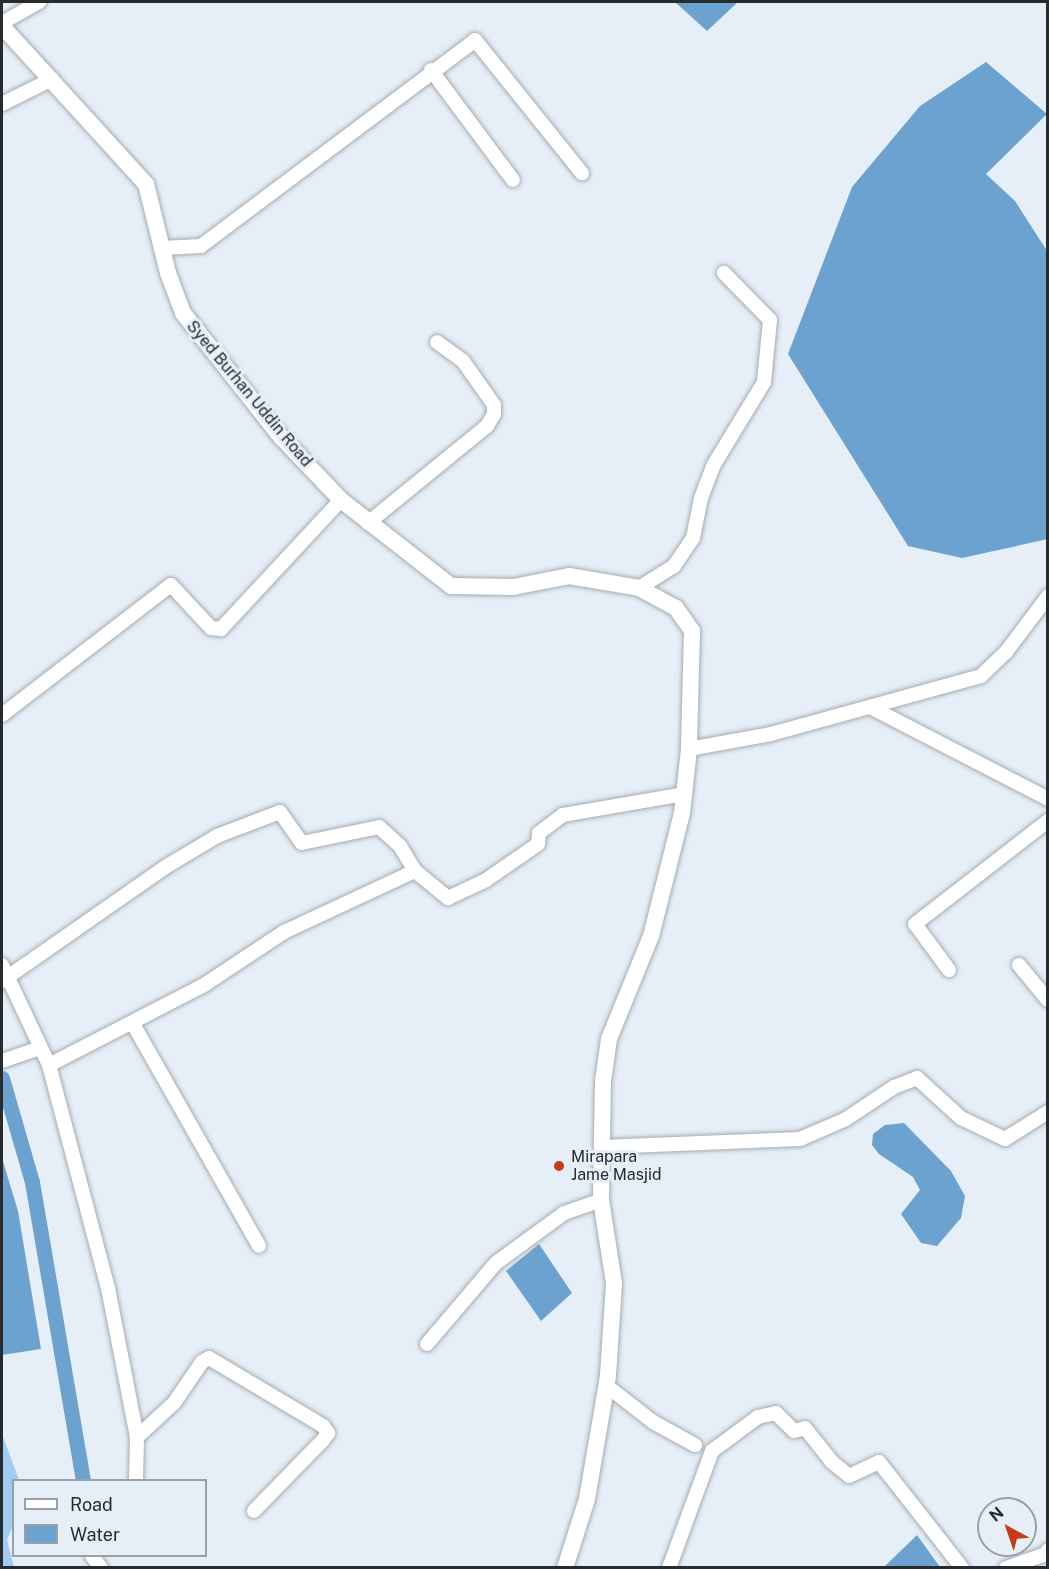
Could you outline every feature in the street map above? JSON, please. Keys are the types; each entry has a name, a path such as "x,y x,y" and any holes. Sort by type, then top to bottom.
{"street":[{"path":"2,24 39,2"},
{"name":"Syed Burhan Uddin Road","path":"2,24 146,184 162,248 183,313 281,436 341,500 451,586 513,587 569,576 639,588 676,608 692,631 684,794 651,936 609,1039 603,1081 601,1200 614,1283 607,1386 588,1499 565,1568"},
{"path":"162,248 201,246 475,39 582,172"},
{"path":"431,70 513,180"},
{"path":"2,104 52,79"},
{"path":"639,588 674,566 693,538 701,498 713,466 764,382 770,320 724,273"},
{"path":"368,523 487,426 494,414 494,405 463,361 437,342"},
{"path":"2,715 171,585 211,628 221,628 341,500"},
{"path":"688,748 771,734 872,708 981,676 1005,652 1047,596"},
{"path":"872,708 1047,799"},
{"path":"5,980 167,866 217,836 280,812 302,843 379,827 400,846 415,872 448,898 486,880 538,844 539,833 563,815 684,794"},
{"path":"949,970 915,924 1047,821"},
{"path":"49,1065 204,986 284,932 415,872"},
{"path":"2,964 5,980 49,1065 108,1288 137,1437 136,1479"},
{"path":"1019,965 1047,1000"},
{"path":"133,1024 259,1246"},
{"path":"2,1061 40,1048"},
{"path":"602,1147 800,1139 846,1119 894,1087 917,1078 961,1118 1005,1139 1047,1112"},
{"path":"427,1344 496,1263 564,1213 601,1200"},
{"path":"137,1437 174,1403 202,1362 209,1358 323,1426 328,1433 323,1440 254,1511"},
{"path":"607,1386 653,1422 695,1445"},
{"path":"669,1568 712,1451 758,1417 776,1413 794,1431 805,1428 832,1462 849,1476 879,1462 962,1568"},
{"path":"1006,1568 1046,1554 1047,1550"}],"shaded area":[{"path":"2,1434 19,1479 12,1479 12,1528 7,1540 14,1567 2,1567"}],"water":[{"path":"675,2 738,2 707,31"},
{"path":"986,62 1047,114 986,174 1015,201 1047,251 1048,539 962,558 908,546 788,354 852,187 920,106"},
{"path":"904,1123 951,1171 965,1196 961,1218 937,1246 921,1243 901,1214 920,1190 913,1177 879,1154 872,1145 873,1134 885,1125"},
{"path":"2,1158 18,1211 41,1349 2,1355"},
{"path":"539,1244 572,1293 541,1321 506,1271"},
{"path":"917,1535 940,1567 884,1567"}],"waterway":[{"path":"2,1078 32,1182 83,1479"}],"place":[{"name":"Mirapara Jame Masjid","path":"559,1166"}]}
